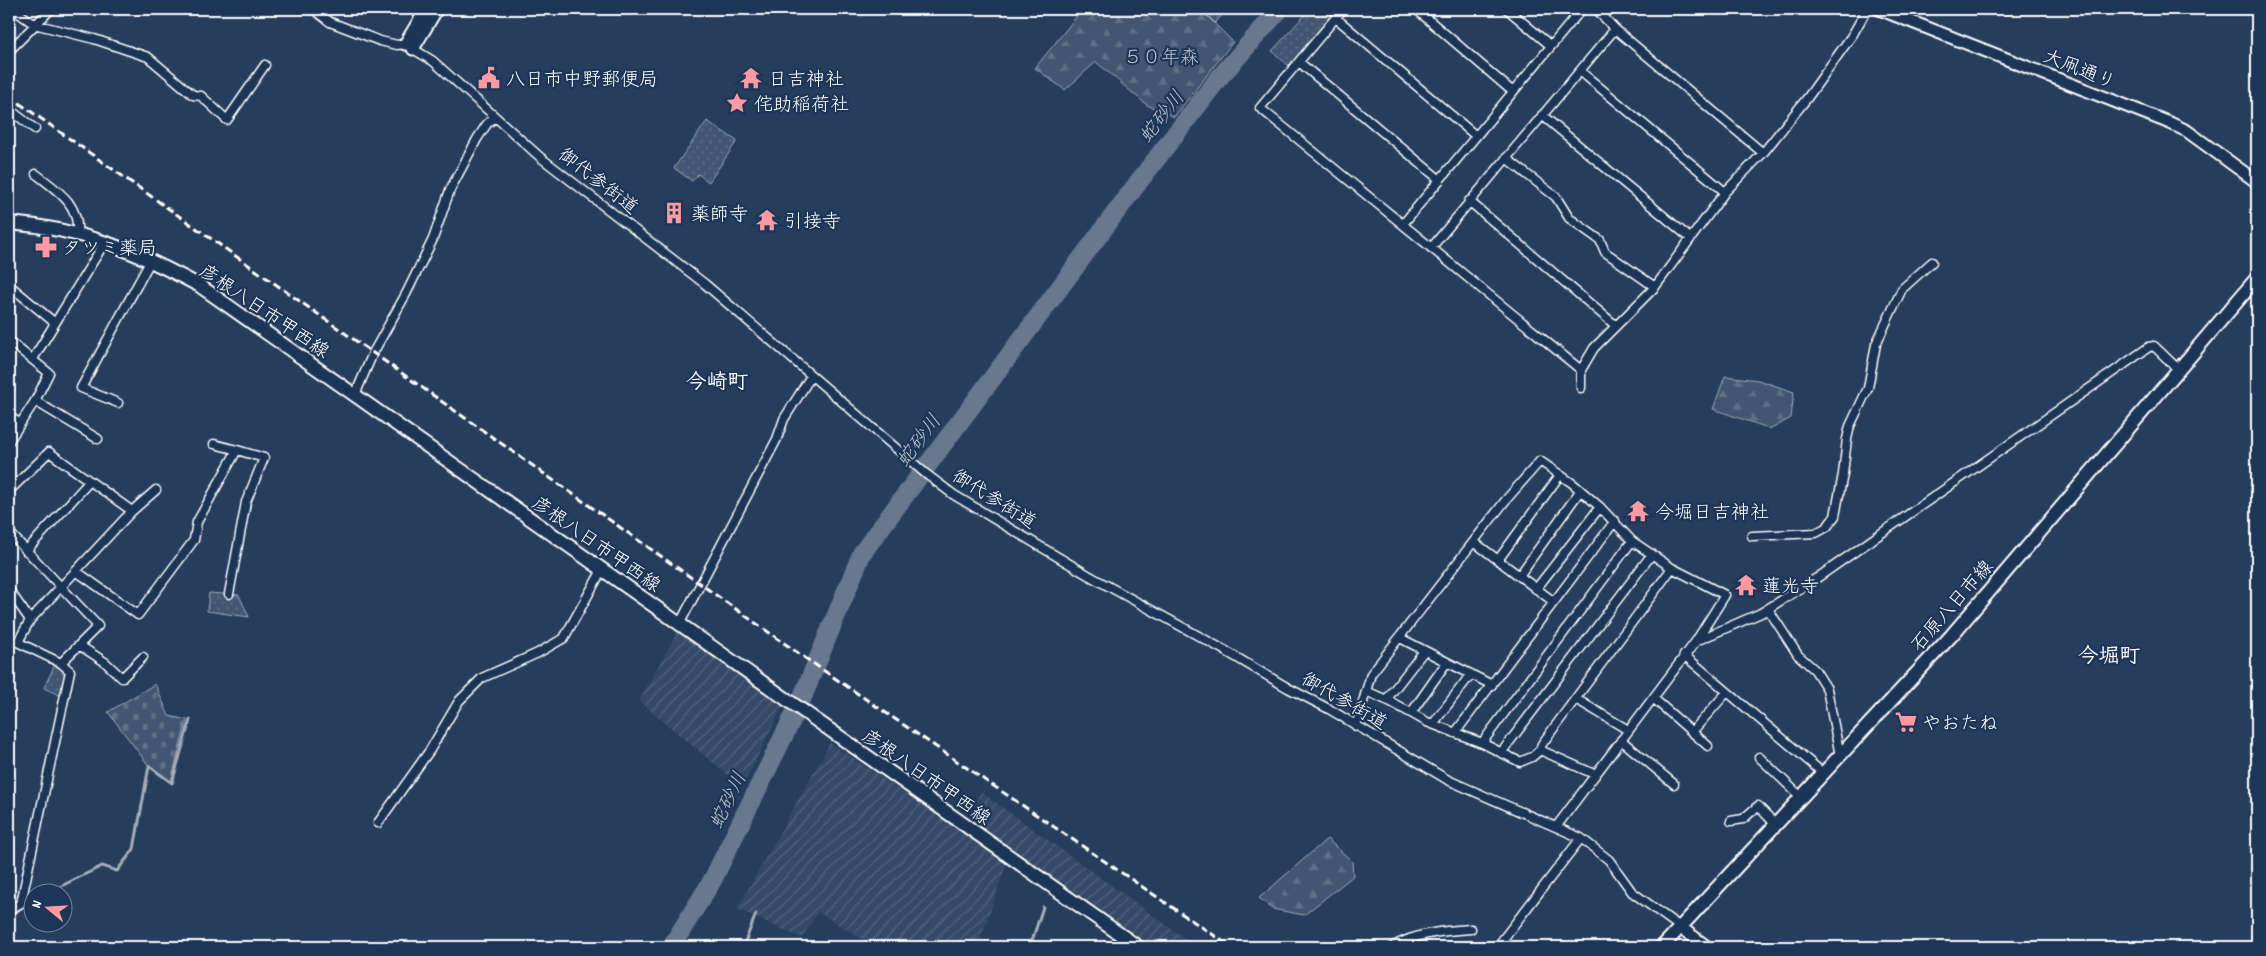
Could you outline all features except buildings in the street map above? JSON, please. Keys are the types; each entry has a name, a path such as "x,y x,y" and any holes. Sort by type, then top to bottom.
{"main road":[{"name":"彦根八日市甲西線","path":"9,223 51,228 105,242 150,260 200,286 1138,947"},
{"name":"石原八日市線","path":"1662,947 1951,636 2257,278"}],"street":[{"path":"13,9 34,24 148,57 193,95 201,96 227,120 265,64"},
{"path":"9,51 51,9"},
{"name":"御代参街道","path":"313,9 330,22 357,34 409,47 433,61 540,157 705,284 923,471 954,495 1088,575 1224,650 1288,688 1329,709 1448,780 1581,838 1609,860 1632,892 1707,947"},
{"path":"409,47 426,9"},
{"path":"409,47 436,9"},
{"path":"1344,9 1260,108 1580,370"},
{"path":"1416,9 1513,92"},
{"path":"1507,9 1551,46"},
{"path":"1403,224 1582,9"},
{"path":"1596,9 1615,29 1763,153"},
{"path":"1581,388 1580,370 1594,348 1655,286 1725,192 1763,153 1808,96 1853,34 1867,9"},
{"name":"大凧通り","path":"1879,9 2170,123 2187,131 2257,182"},
{"path":"1336,18 1476,136"},
{"path":"1431,248 1615,29"},
{"path":"1299,62 1440,180"},
{"path":"1580,71 1725,192"},
{"path":"9,109 35,129"},
{"path":"1542,115 1690,238"},
{"path":"354,395 373,354 406,294 433,239 450,190 477,139 487,124 495,117"},
{"path":"1506,158 1556,197 1569,218 1600,240 1605,252 1655,286"},
{"path":"36,174 71,205 78,221 77,234"},
{"path":"1469,201 1615,325"},
{"path":"33,359 105,242"},
{"path":"118,403 81,388 150,260"},
{"path":"1752,536 1816,533 1827,527 1834,516 1850,426 1868,388 1876,344 1902,289 1932,262"},
{"path":"9,285 55,323"},
{"path":"9,341 49,373 35,401 9,441"},
{"path":"1696,641 1768,609 1817,578 2149,347 2154,346 2180,370"},
{"path":"680,623 767,453 776,439 784,419 811,376"},
{"path":"35,401 98,440"},
{"path":"9,416 20,424"},
{"path":"214,444 264,458 246,502 229,594"},
{"path":"76,571 138,615 194,540 197,522 237,450"},
{"path":"9,491 49,452 132,511"},
{"path":"1356,726 1372,674 1474,542 1540,461 1600,507 1632,541 1672,568 1725,595 1696,641 1594,774 1556,827"},
{"path":"1498,560 1560,475"},
{"path":"26,551 90,481"},
{"path":"18,642 30,620 132,511 156,490"},
{"path":"1519,576 1580,491"},
{"path":"1536,589 1600,507"},
{"path":"1455,734 1615,521"},
{"path":"9,532 98,626 61,663"},
{"path":"1482,743 1632,541"},
{"path":"1474,542 1554,602"},
{"path":"1501,753 1652,554"},
{"path":"1366,691 1433,724 1482,743 1520,762 1532,757 1540,750 1542,744 1672,568"},
{"path":"378,822 415,772 460,701 482,678 538,654 564,638 602,570"},
{"path":"9,590 30,620"},
{"path":"1768,609 1798,655 1815,670 1827,689 1840,756"},
{"path":"9,638 61,663 70,671 50,756 21,903 9,910"},
{"path":"1400,638 1492,685"},
{"path":"79,645 105,662 122,678 143,657"},
{"path":"1386,700 1424,651"},
{"path":"1684,655 1824,774"},
{"path":"1411,713 1447,662"},
{"path":"1433,724 1471,674"},
{"path":"1692,732 1727,692"},
{"path":"1654,698 1708,746"},
{"path":"1576,699 1628,730"},
{"path":"1621,740 1674,784"},
{"path":"1540,750 1594,774"},
{"path":"1759,757 1802,798"},
{"path":"1731,821 1743,819 1758,806 1776,825"},
{"path":"1497,947 1581,838"},
{"path":"1392,947 1407,939 1432,932 1471,929"}],"shaded area":[{"path":"679,629 783,706 742,787 639,701"},
{"path":"830,743 1007,862 978,947 875,947 818,912 802,938 737,909"},
{"path":"981,792 1197,947 1147,947 971,820 974,814 969,813"}],"green space":[{"name":"５０年森","path":"1086,9 1208,9 1205,14 1233,42 1174,117 1147,105 1096,62 1065,90 1035,68 1077,16"},
{"path":"1208,9 1228,9 1215,23 1205,13"},
{"path":"1310,9 1339,9 1290,67 1272,51"},
{"path":"707,121 737,141 709,182 698,174 692,181 674,168"},
{"path":"1725,376 1758,380 1794,392 1791,418 1771,429 1713,409"},
{"path":"209,593 239,595 249,617 207,611"},
{"path":"55,664 66,675 61,696 44,688"},
{"path":"155,684 169,716 187,720 171,781 149,766 108,712"},
{"path":"1327,839 1352,861 1353,876 1304,915 1272,909 1259,898"}],"waterway":[{"name":"蛇砂川","path":"671,947 712,881 800,703 862,553 1140,180 1218,79 1280,9"},
{"path":"65,884 102,866 117,871 134,849 149,766 172,783 190,720"},
{"path":"9,917 22,907"},
{"path":"1030,947 1043,907"},
{"path":"743,947 756,914"}],"railway":[{"path":"9,96 808,660 1231,947"}],"place":[{"name":"八日市中野郵便局","path":"489,78"},
{"name":"日吉神社","path":"751,78"},
{"name":"侘助稲荷社","path":"737,103"},
{"name":"薬師寺","path":"674,213"},
{"name":"引接寺","path":"767,220"},
{"name":"タツミ薬局","path":"46,247"},
{"name":"今堀日吉神社","path":"1638,511"},
{"name":"蓮光寺","path":"1746,585"},
{"name":"やおたね","path":"1906,722"}],"district":[{"name":"今崎町","path":"717,381"},
{"name":"今堀町","path":"2109,655"}]}
